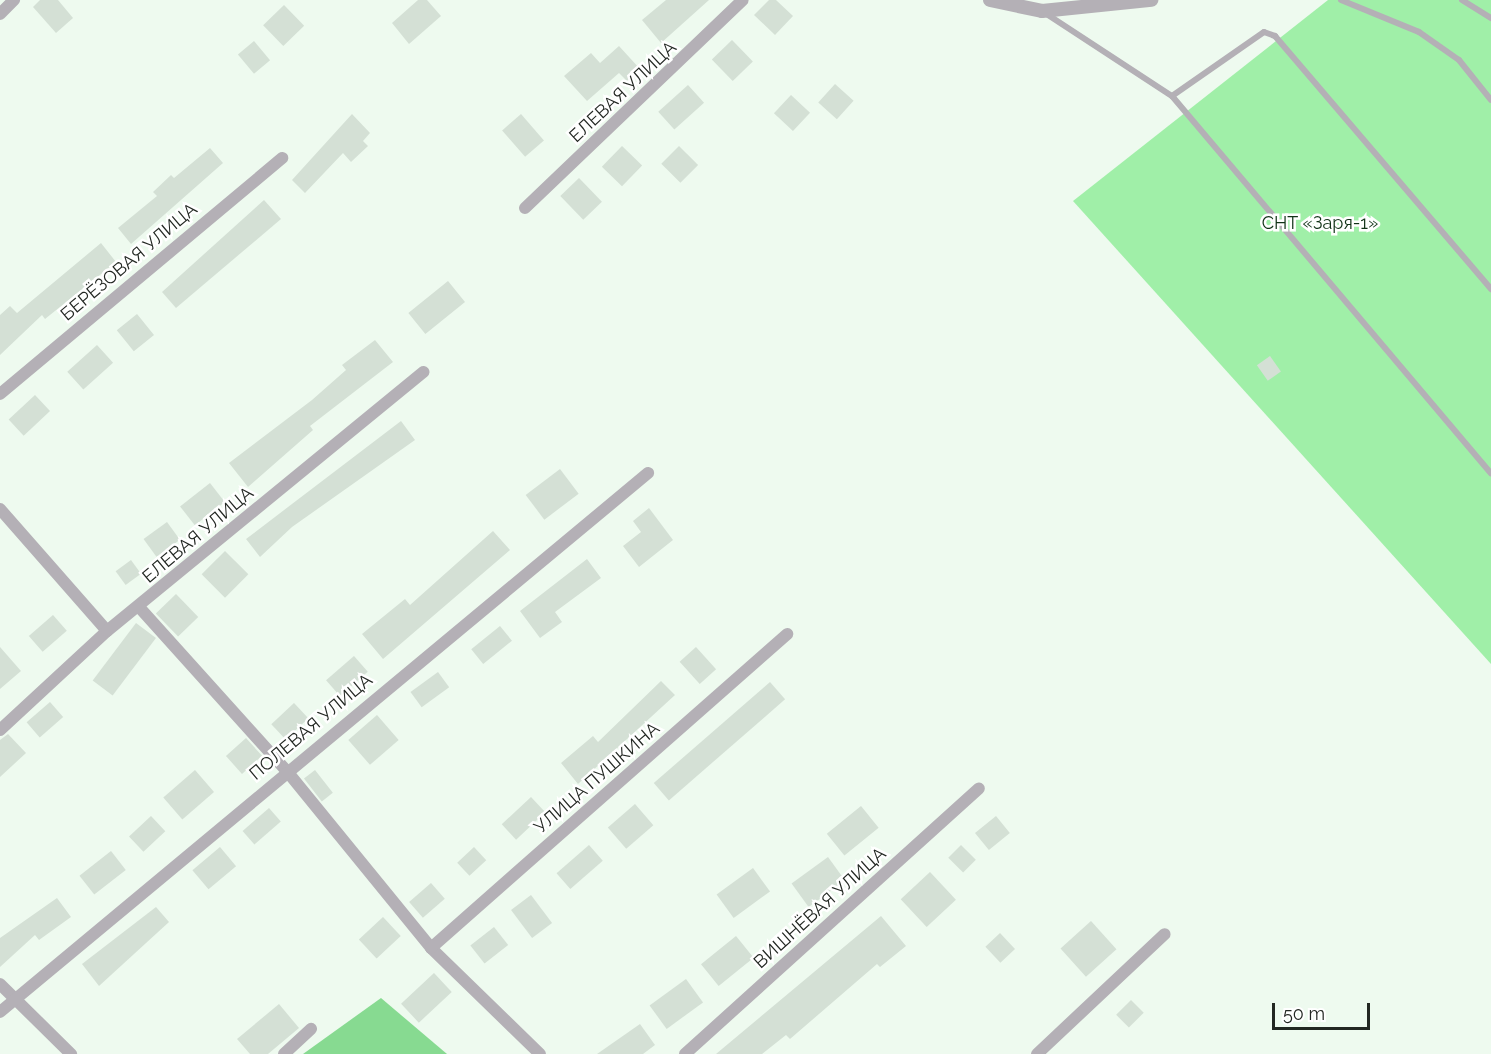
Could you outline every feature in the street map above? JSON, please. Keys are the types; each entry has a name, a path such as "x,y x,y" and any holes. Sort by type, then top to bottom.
{"street":[{"path":"0,14 14,0"},
{"name":"ЕЛЕВАЯ УЛИЦА","path":"525,208 743,0"},
{"path":"990,0 1042,11 1151,0"},
{"name":"БЕРЁЗОВАЯ УЛИЦА","path":"0,394 282,158"},
{"name":"ЕЛЕВАЯ УЛИЦА","path":"0,730 107,631 140,607 423,372"},
{"name":"ПОЛЕВАЯ УЛИЦА","path":"0,1012 286,770 648,473"},
{"path":"0,509 107,631"},
{"path":"140,607 286,770 431,948 540,1054"},
{"name":"УЛИЦА ПУШКИНА","path":"431,948 787,634"},
{"name":"ВИШНЁВАЯ УЛИЦА","path":"685,1054 979,788"},
{"path":"1037,1054 1165,934"},
{"path":"0,984 71,1054"},
{"path":"284,1054 311,1029"}],"lane":[{"path":"1341,0 1419,32 1459,60 1491,100"},
{"path":"1462,0 1491,18"},
{"path":"1042,11 1172,96 1491,473"},
{"path":"1172,96 1264,32 1275,36 1491,289"}],"green space":[{"name":"СНТ «Заря-1»","path":"1328,0 1491,0 1491,664 1073,201"},
{"path":"381,998 447,1054 303,1054"}],"building":[{"path":"40,0 58,0 73,18 56,33 33,7"},
{"path":"418,0 427,0 441,16 409,44 392,23"},
{"path":"666,0 709,0 661,43 642,20"},
{"path":"769,0 776,0 793,16 775,35 754,15"},
{"path":"284,5 304,26 283,46 263,25"},
{"path":"732,40 753,62 733,81 712,59"},
{"path":"254,41 270,60 254,74 238,54"},
{"path":"619,46 640,69 627,81 619,73 587,101 564,76 591,53 600,63"},
{"path":"835,84 854,101 837,119 818,103"},
{"path":"688,85 704,103 674,130 658,112"},
{"path":"791,95 810,113 793,131 774,113"},
{"path":"352,114 370,133 363,141 368,146 351,162 343,153 305,193 292,180"},
{"path":"521,114 544,140 525,157 502,130"},
{"path":"622,146 642,165 622,186 602,167"},
{"path":"679,146 698,165 680,183 661,164"},
{"path":"210,148 223,163 131,244 118,228 157,196 153,192 171,175 174,178"},
{"path":"579,178 602,202 583,220 560,196"},
{"path":"264,200 281,219 176,308 162,292"},
{"path":"101,243 116,262 45,319 42,315 0,355 0,315 10,306 17,313"},
{"path":"448,281 465,302 425,334 408,313"},
{"path":"137,314 154,335 134,351 117,330"},
{"path":"375,340 393,362 310,426 313,430 248,487 229,463 312,400 346,370 342,365"},
{"path":"97,345 113,363 83,390 67,372"},
{"path":"1270,356 1281,372 1268,381 1257,365"},
{"path":"35,395 50,411 24,436 9,420"},
{"path":"401,421 415,440 292,527 260,557 246,539"},
{"path":"560,469 579,494 544,520 526,495"},
{"path":"210,483 225,502 195,525 180,506"},
{"path":"649,508 673,540 639,567 623,546 641,532 633,521"},
{"path":"167,522 180,540 156,557 144,539"},
{"path":"493,531 510,550 383,659 362,634 405,599 410,605"},
{"path":"225,551 248,574 225,598 202,574"},
{"path":"587,559 601,578 555,612 562,622 540,638 520,611"},
{"path":"131,560 141,574 126,585 116,571"},
{"path":"176,594 198,617 178,636 156,613"},
{"path":"53,615 67,631 43,652 29,636"},
{"path":"136,623 156,638 113,696 93,681"},
{"path":"500,626 512,641 483,664 471,649"},
{"path":"0,647 21,671 0,689"},
{"path":"696,647 716,669 700,684 680,662"},
{"path":"354,656 368,672 340,696 326,680"},
{"path":"438,672 449,687 422,707 410,692"},
{"path":"661,681 675,695 578,784 561,763 593,736 598,742"},
{"path":"770,682 785,699 669,800 654,783"},
{"path":"50,702 63,717 40,737 27,722"},
{"path":"294,703 308,718 286,740 271,724"},
{"path":"377,715 399,740 370,765 348,740"},
{"path":"8,734 26,753 0,777 0,740"},
{"path":"246,738 262,756 242,774 226,756"},
{"path":"195,770 214,792 182,819 163,798"},
{"path":"315,770 333,793 322,801 304,779"},
{"path":"531,797 545,812 516,840 502,824"},
{"path":"635,804 653,825 626,849 608,828"},
{"path":"861,806 879,828 844,855 827,834"},
{"path":"269,808 281,822 254,845 243,831"},
{"path":"151,816 165,831 143,852 129,836"},
{"path":"996,816 1010,833 989,850 975,833"},
{"path":"589,845 603,861 570,889 557,873"},
{"path":"961,845 976,860 963,873 948,858"},
{"path":"220,847 236,866 208,889 192,870"},
{"path":"474,847 486,860 469,876 457,863"},
{"path":"111,851 126,870 94,895 79,876"},
{"path":"828,857 845,880 809,907 792,883"},
{"path":"753,868 770,891 734,918 717,894"},
{"path":"930,872 956,900 927,927 901,899"},
{"path":"431,883 445,899 423,918 409,902"},
{"path":"531,895 552,923 532,938 511,910"},
{"path":"57,898 71,917 39,940 35,935 0,967 0,938"},
{"path":"156,907 169,922 99,986 82,964"},
{"path":"881,916 906,946 880,967 877,964 790,1039 786,1035 762,1054 716,1054"},
{"path":"383,917 401,936 377,959 359,940"},
{"path":"1091,921 1116,949 1086,977 1061,948"},
{"path":"494,927 508,945 485,964 470,945"},
{"path":"1000,933 1015,949 1000,963 985,947"},
{"path":"736,936 754,958 719,986 701,964"},
{"path":"434,973 452,992 419,1023 401,1004"},
{"path":"686,979 703,1002 667,1029 650,1005"},
{"path":"1131,1000 1144,1013 1129,1028 1116,1015"},
{"path":"279,1004 299,1028 268,1054 250,1054 237,1039"},
{"path":"640,1024 655,1045 643,1054 597,1054"}]}
